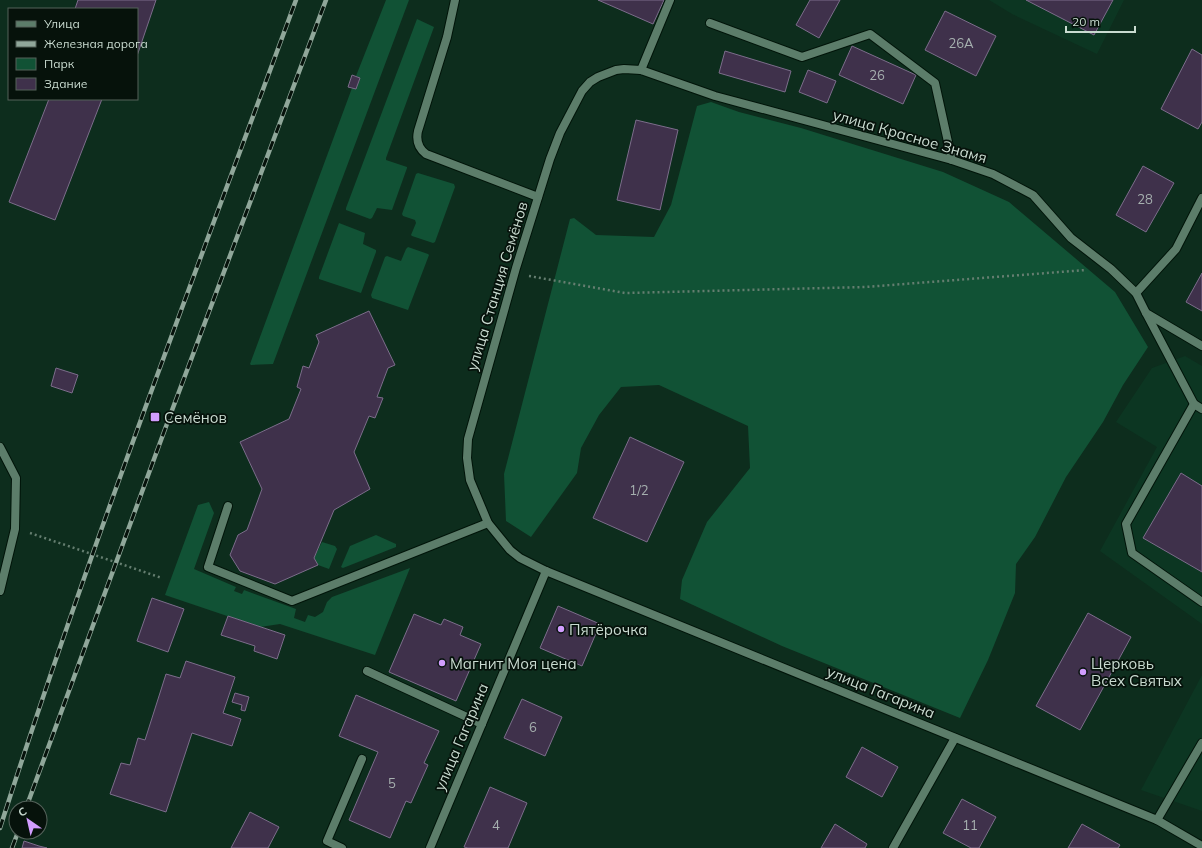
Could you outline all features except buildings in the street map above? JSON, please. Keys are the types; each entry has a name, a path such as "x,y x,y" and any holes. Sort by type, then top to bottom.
{"street":[{"path":"455,0 447,37 418,131 417,139 419,146 426,154 538,197"},
{"path":"641,70 670,0"},
{"path":"710,23 802,57 870,34 935,83 952,160"},
{"name":"улица Станция Семёнов","path":"510,550 488,523 470,480 466,458 468,438 515,273 538,197 560,133 582,91 590,82 607,73 624,69 641,70"},
{"name":"улица Красное Знамя","path":"641,70 715,96 952,160 993,174 1033,195 1071,238 1111,268 1136,293 1194,404"},
{"path":"1136,293 1176,249 1202,198"},
{"path":"1146,313 1202,346"},
{"path":"1202,409 1194,404 1126,524 1132,553 1202,602"},
{"path":"0,446 16,478 15,529 0,591"},
{"path":"228,506 208,567 292,601 488,523"},
{"name":"улица Гагарина","path":"510,550 520,558 546,571 1157,820 1202,846"},
{"name":"улица Гагарина","path":"430,848 546,571"},
{"path":"367,671 482,724"},
{"path":"893,848 955,738"},
{"path":"1157,820 1202,743"},
{"path":"342,848 327,841 362,759"}],"path":[{"path":"515,273 625,293 865,287 1111,268"},
{"path":"15,529 162,578"}],"shaded area":[{"path":"989,0 1124,0 1097,54 1012,14"},
{"path":"1185,356 1202,366 1202,624 1100,551 1157,447 1116,422 1152,368"},
{"path":"1202,675 1202,811 1141,790"}],"green space":[{"path":"386,0 409,0 273,364 251,365 250,364 352,88 356,89 360,78 356,76"},
{"path":"417,19 434,27 386,158 386,160 407,168 392,210 377,208 370,219 346,210 346,208"},
{"path":"711,102 739,112 801,128 943,172 1009,202 1115,292 1148,347 1123,385 1103,422 1066,477 1035,537 1016,564 1015,593 988,660 960,718 782,646 680,599 682,580 707,522 750,468 748,426 659,385 621,387 599,415 581,448 577,473 531,537 506,521 504,474 570,219 574,218 596,235 654,237 671,205 697,106"},
{"path":"418,173 454,184 455,187 435,242 433,243 412,236 411,235 416,223 415,220 403,216 402,214 416,174"},
{"path":"339,223 365,233 363,244 376,250 361,293 319,279"},
{"path":"408,247 429,255 408,310 372,298 371,295 385,257 387,256 401,261"},
{"path":"209,502 214,513 194,569 236,587 234,591 242,594 244,590 296,609 294,618 305,622 308,615 315,617 323,612 327,602 332,597 410,568 375,655 280,624 260,627 165,595 198,505"},
{"path":"376,535 396,544 396,547 343,568 341,567 350,546"},
{"path":"322,542 335,546 337,549 329,569 318,565 314,558"}],"railway":[{"path":"0,828 34,724 106,516 296,0"},
{"path":"29,800 168,421 326,0"},
{"path":"12,848 15,840"}],"place":[{"name":"Семёнов","path":"155,417"},
{"name":"Пятёрочка","path":"561,629"},
{"name":"Магнит Моя цена","path":"442,663"},
{"name":"Церковь Всех Святых","path":"1083,672"}]}
